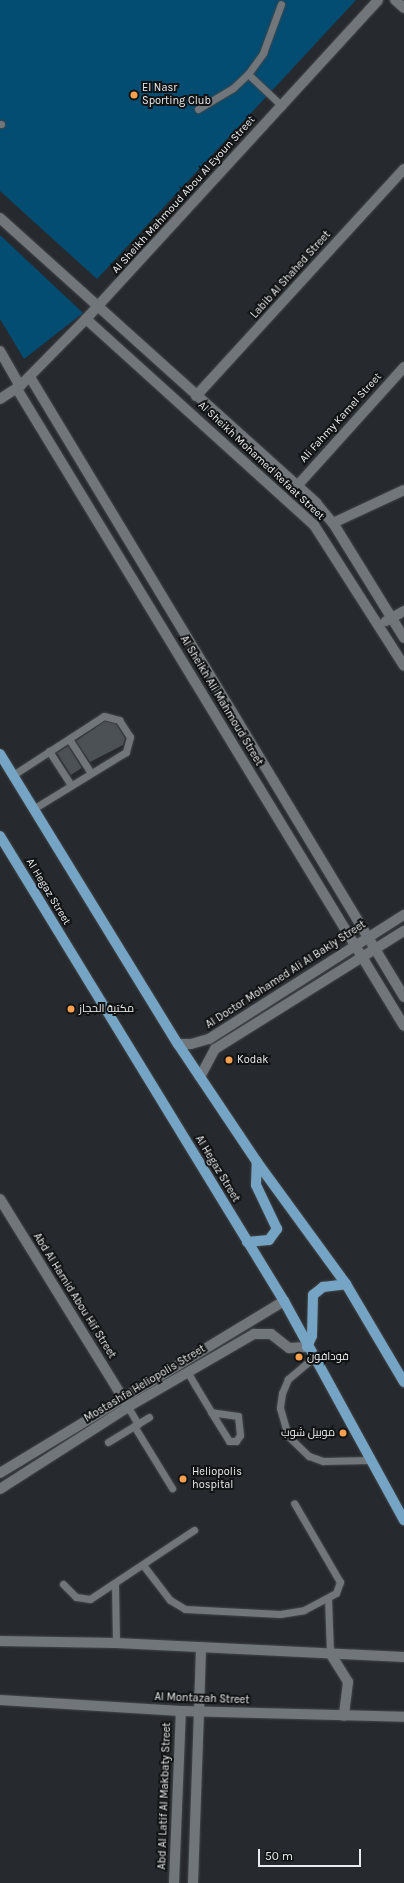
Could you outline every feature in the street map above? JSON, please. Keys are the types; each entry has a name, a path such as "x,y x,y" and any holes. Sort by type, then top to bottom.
{"main road":[{"path":"0,754 178,1044 256,1162 346,1284 404,1382"},
{"name":"Al Hegaz Street","path":"0,836 284,1301 313,1358 404,1520"},
{"path":"247,1242 269,1240 277,1229 256,1185 256,1162"},
{"path":"307,1347 312,1336 313,1295 323,1287 346,1284"}],"street":[{"name":"Al Sheikh Mahmoud Abou Al Eyoun Street","path":"0,399 19,388 97,308 378,0"},
{"path":"395,0 404,8"},
{"name":"Labib Al Shahed Street","path":"196,396 404,169"},
{"name":"Al Sheikh Mohamed Refaat Street","path":"0,218 97,308 297,486 333,523 404,638"},
{"name":"Al Sheikh Mohamed Refaat Street","path":"86,319 303,513 324,538 404,666"},
{"name":"Al Sheikh Ali Mahmoud Street","path":"0,351 19,388 404,1026"},
{"name":"Ali Fahmy Kamel Street","path":"297,486 404,367"},
{"name":"Al Sheikh Ali Mahmoud Street","path":"30,377 404,998"},
{"path":"333,523 404,490"},
{"path":"380,626 404,611"},
{"name":"Al Doctor Mohamed Ali Al Bakly Street","path":"178,1044 191,1044 209,1038 355,944 404,915"},
{"path":"200,1077 215,1049 404,931"},
{"name":"Abd Al Hamid Abou Hif Street","path":"0,1199 128,1407"},
{"name":"Mostashfa Heliopolis Street","path":"0,1473 122,1397 284,1301"},
{"name":"Mostashfa Heliopolis Street","path":"0,1489 128,1407 258,1333 271,1334 289,1348 307,1347"},
{"path":"0,1641 116,1643 404,1657"},
{"path":"193,1883 201,1647"},
{"path":"330,1653 348,1682 344,1716"},
{"name":"Al Montazah Street","path":"0,1700 181,1711 404,1717"},
{"name":"Abd Al Latif Al Makbaty Street","path":"174,1883 181,1711"}],"lane":[{"path":"198,109 233,88 248,74 263,53 281,4"},
{"path":"248,74 282,106"},
{"path":"13,775 104,716 119,720 130,738 129,748 33,809"},
{"path":"69,739 91,773"},
{"path":"49,752 71,785"},
{"path":"313,1358 288,1379 282,1393 280,1408 288,1436 297,1448 323,1461 370,1460"},
{"path":"188,1373 211,1412 229,1441 236,1442 240,1435 238,1416 211,1412"},
{"path":"128,1407 136,1425 172,1488"},
{"path":"108,1442 149,1417"},
{"path":"143,1565 170,1600 185,1609 287,1614 328,1598 339,1588 338,1576 294,1503"},
{"path":"63,1584 83,1599 96,1596 194,1530"},
{"path":"115,1584 116,1643"},
{"path":"328,1598 330,1653"}],"shaded area":[{"name":"El Nasr Sporting Club","path":"0,0 356,0 97,279 0,191"},
{"path":"0,235 83,313 24,359 0,319"}],"building":[{"path":"105,721 116,724 125,738 123,745 90,762 76,741"},
{"path":"68,746 82,768 71,775 57,753"}],"place":[{"name":"El Nasr Sporting Club","path":"134,95"},
{"name":"مكتبة الحجاز","path":"71,1009"},
{"name":"Kodak","path":"229,1060"},
{"name":"فودافون","path":"299,1357"},
{"name":"موبيل شوب","path":"343,1433"},
{"name":"Heliopolis hospital","path":"183,1479"}]}
